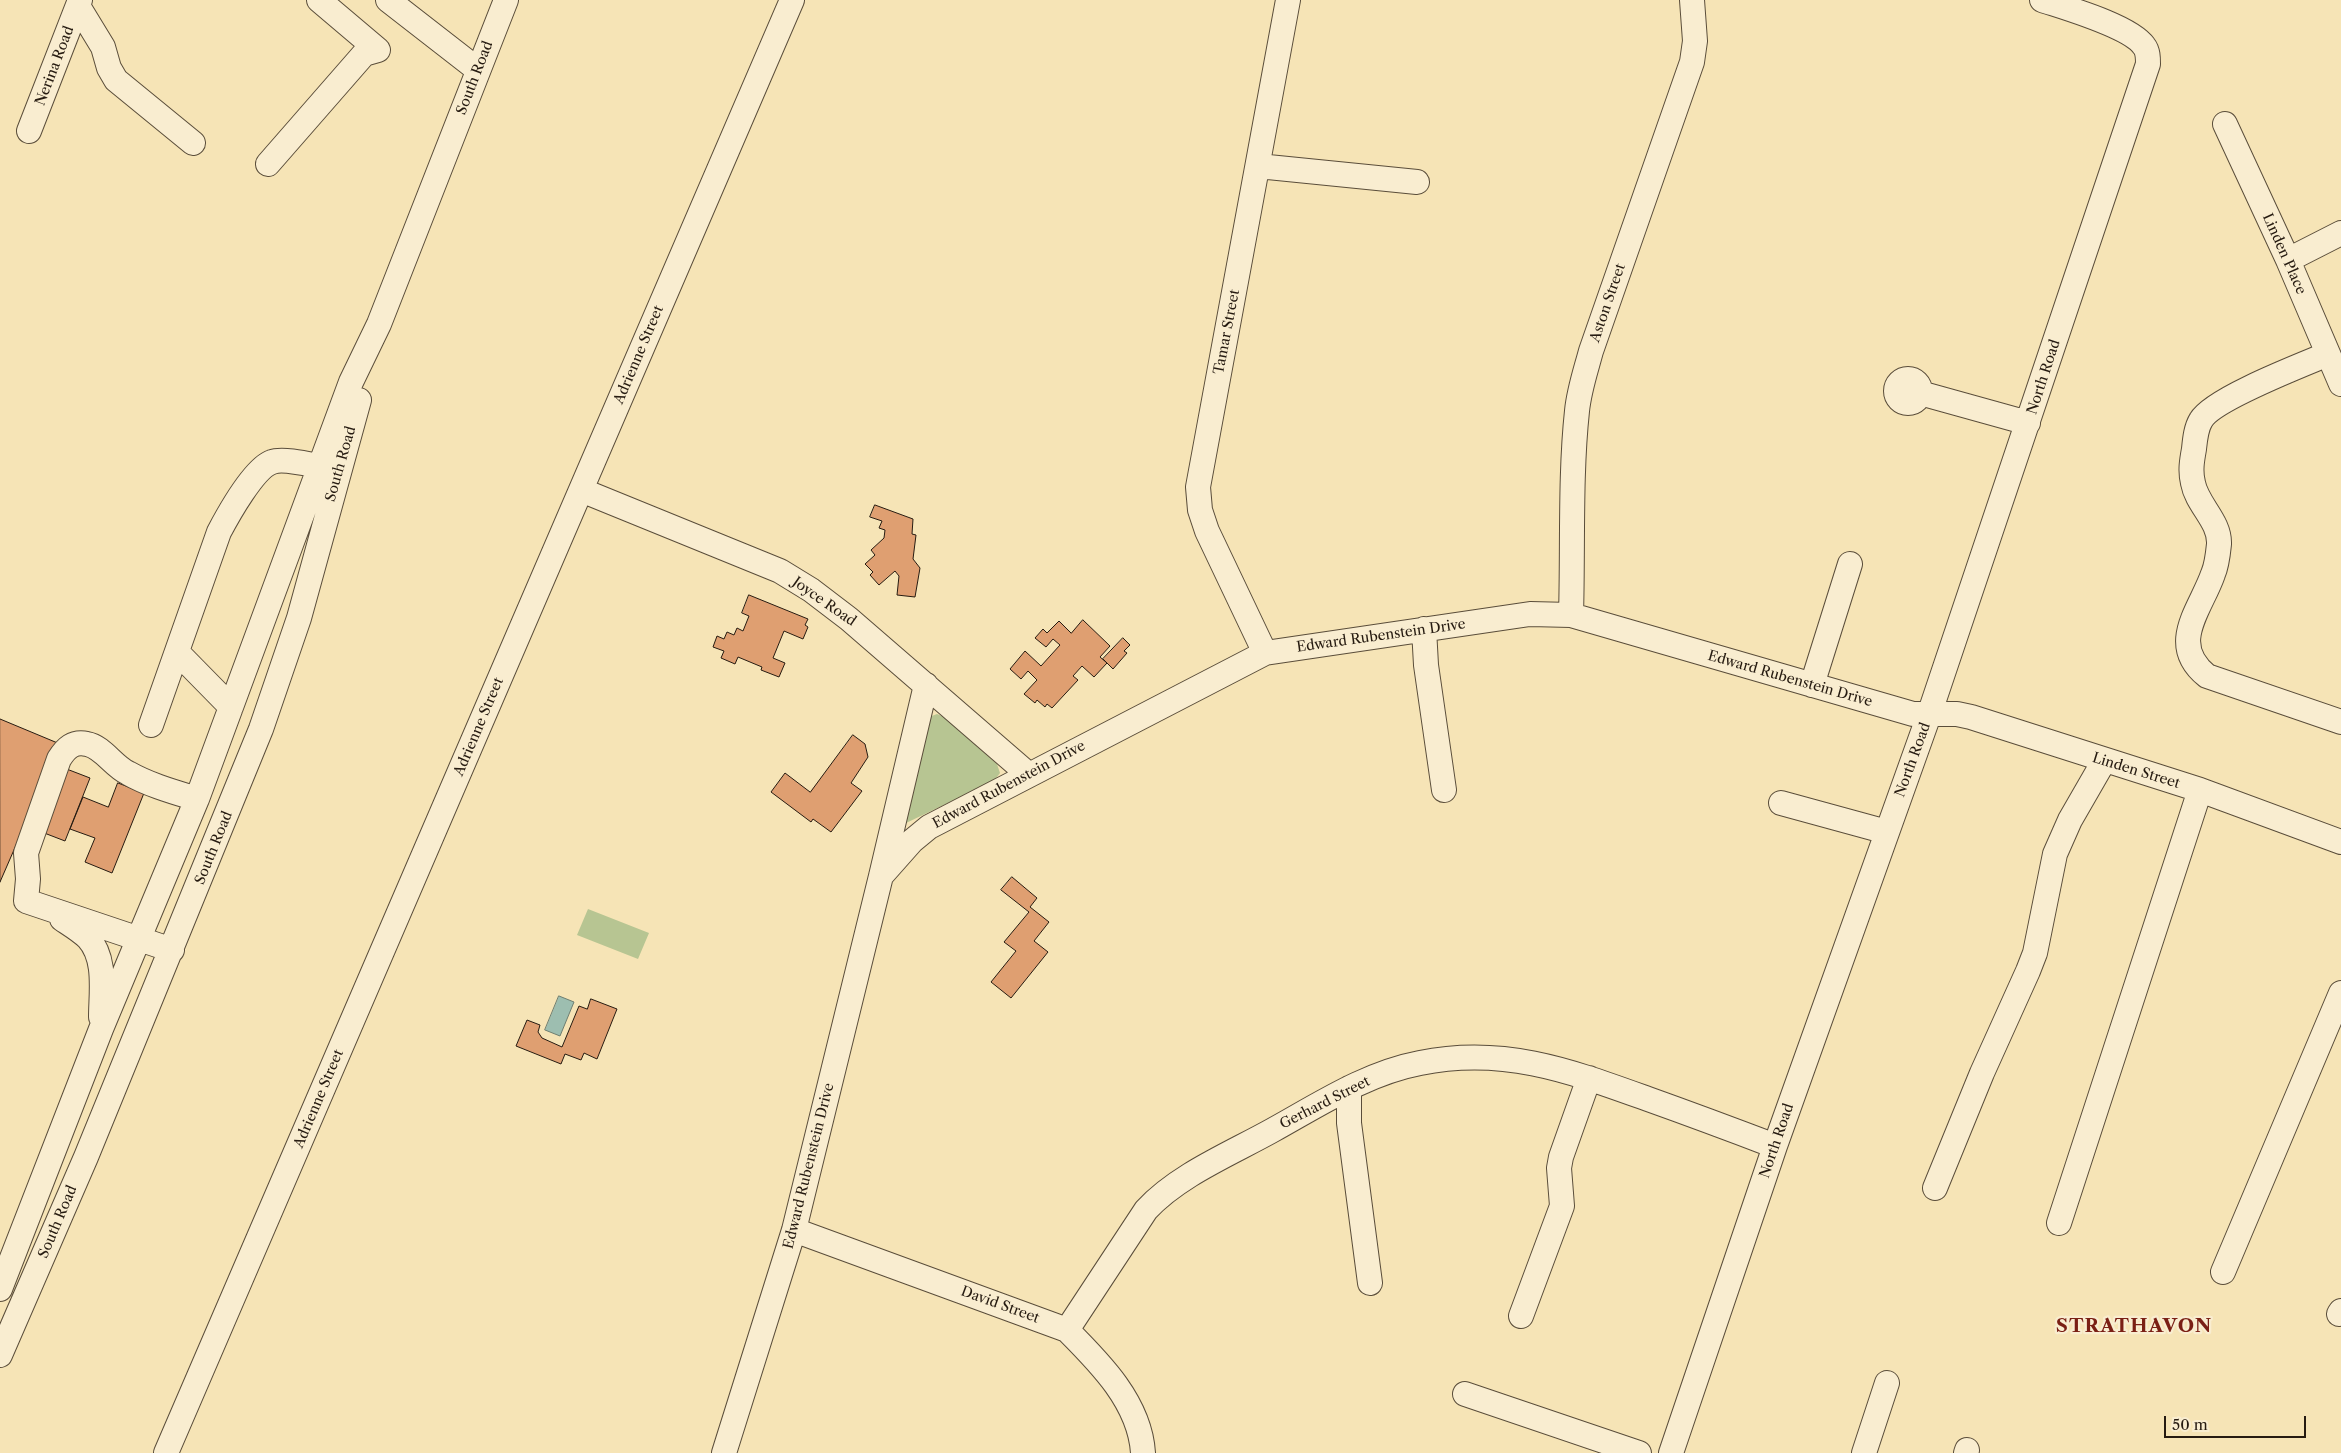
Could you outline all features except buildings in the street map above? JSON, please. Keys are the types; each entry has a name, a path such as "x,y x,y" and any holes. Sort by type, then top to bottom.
{"street":[{"path":"268,164 364,54 378,50 319,0"},
{"path":"388,0 478,70"},
{"name":"South Road","path":"0,1289 8,1244 101,1029 197,799 318,466 351,382 379,324 506,0"},
{"name":"Adrienne Street","path":"166,1453 792,0"},
{"name":"Tamar Street","path":"1265,653 1207,531 1200,510 1198,487 1288,0"},
{"name":"Aston Street","path":"1571,615 1577,410 1592,351 1692,62 1695,41 1692,0"},
{"path":"2042,0 2075,5"},
{"path":"79,3 103,46 109,68 116,80 193,143"},
{"name":"Nerina Road","path":"29,131 79,3"},
{"name":"North Road","path":"1671,1453 1776,1146 1929,715 2148,64 2146,47 2138,39 2075,5"},
{"name":"Linden Place","path":"2225,124 2288,260 2341,384"},
{"path":"1258,166 1417,182"},
{"path":"2288,260 2341,233"},
{"name":"South Road","path":"0,1355 86,1157 261,729 299,618 379,324"},
{"path":"2328,354 2219,403 2201,420 2191,467 2193,484 2201,502 2214,522 2219,543 2213,574 2189,625 2188,638 2196,664 2208,676 2341,722"},
{"path":"1920,393 2028,423"},
{"path":"151,725 219,532 255,476 273,461 318,466"},
{"name":"Joyce Road","path":"581,490 780,572 811,590 850,619 1028,774"},
{"path":"1812,685 1850,564"},
{"name":"Edward Rubenstein Drive","path":"882,876 912,841 929,827 1028,774 1265,653 1530,614 1571,615 1896,710 1929,715"},
{"path":"1424,629 1426,665 1444,790"},
{"path":"177,652 231,707"},
{"name":"Edward Rubenstein Drive","path":"724,1453 794,1230 882,876 926,685"},
{"name":"Linden Street","path":"1929,715 1957,714 1971,717 2104,761 2200,790 2341,842"},
{"path":"172,950 26,900 28,879 26,853 59,759 65,749 76,743 92,745 126,772 197,799"},
{"path":"1935,1188 1982,1073 2035,953 2055,854 2070,820 2104,761"},
{"path":"2059,1223 2200,790"},
{"path":"1781,803 1888,832"},
{"path":"45,906 88,939 96,954 102,969 101,1029"},
{"path":"2223,1272 2341,993"},
{"name":"Gerhard Street","path":"1067,1330 1146,1210 1157,1198 1201,1170 1348,1088 1387,1072 1420,1063 1456,1058 1496,1057 1528,1061 1589,1078 1776,1146"},
{"path":"1521,1316 1562,1206 1559,1168 1561,1157 1589,1078"},
{"path":"1348,1088 1349,1123 1370,1283"},
{"name":"David Street","path":"794,1230 1067,1330 1093,1356 1132,1410 1139,1431 1143,1453"},
{"path":"1864,1453 1887,1383"},
{"path":"1465,1394 1639,1453"}],"green space":[{"path":"937,714 944,717 997,764 1000,773 994,781 904,824 929,717"},
{"path":"588,909 649,933 638,959 577,935"}],"shaded area":[{"path":"559,996 574,1002 560,1036 545,1030"}],"district":[{"name":"STRATHAVON","path":"2134,1327"}]}
